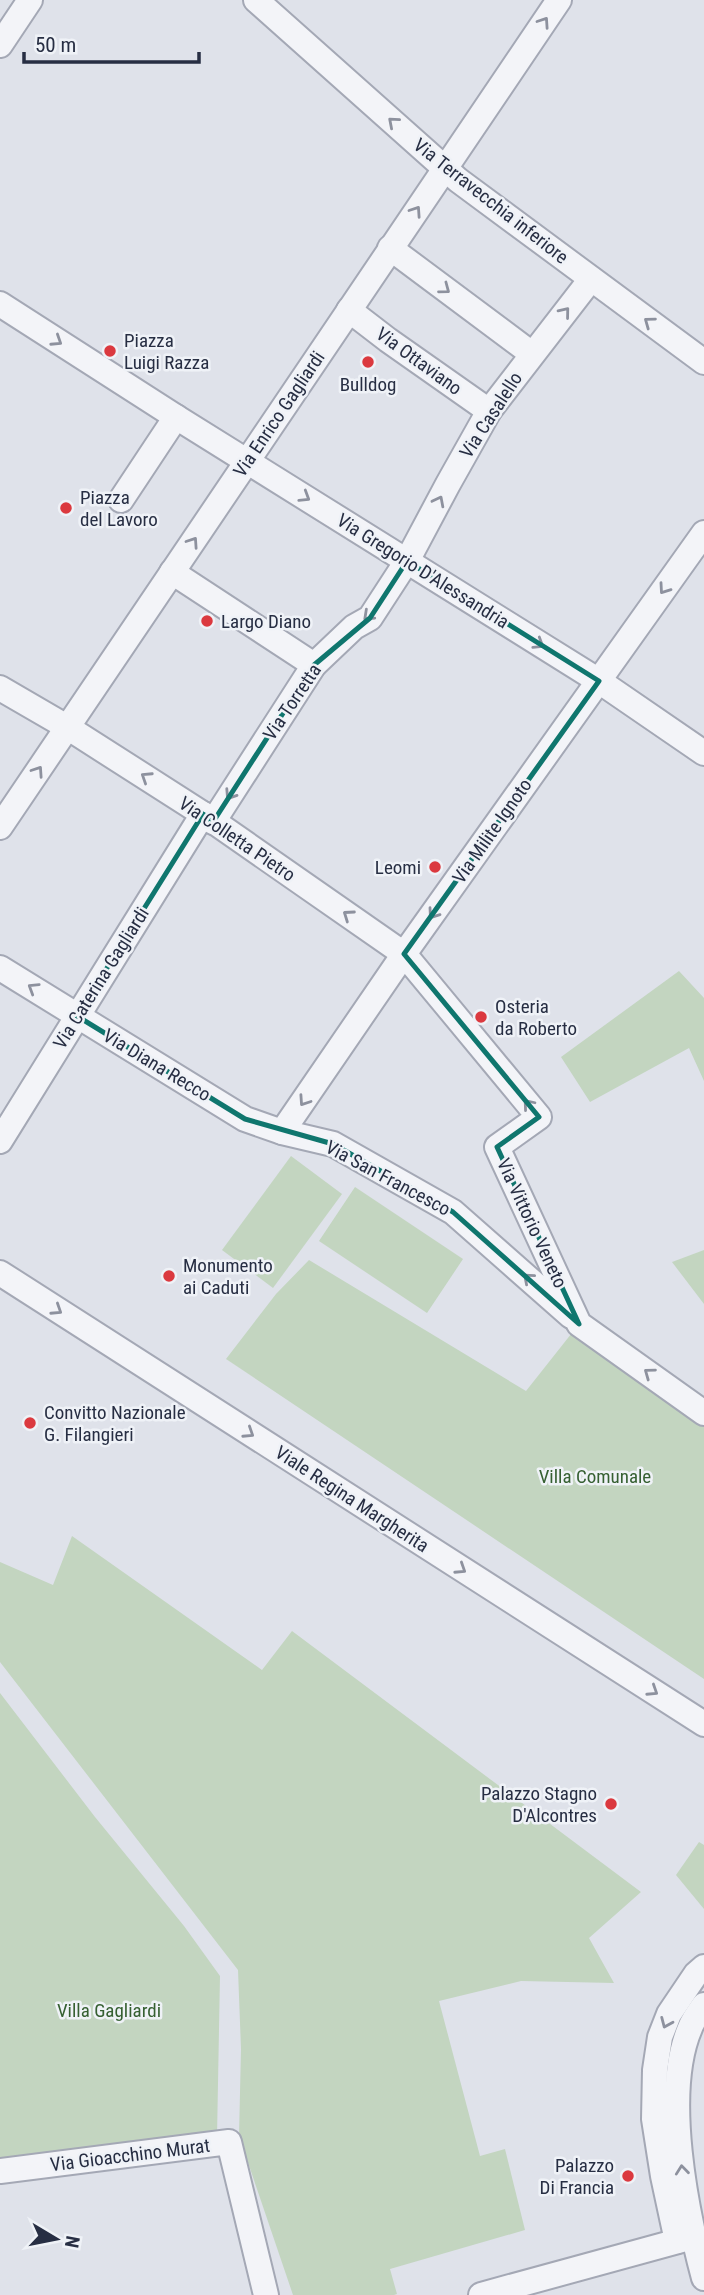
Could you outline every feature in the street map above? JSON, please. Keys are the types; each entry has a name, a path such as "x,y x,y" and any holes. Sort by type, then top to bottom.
{"street":[{"path":"0,45 30,0"},
{"name":"Via Terravecchia inferiore","path":"256,0 445,168 704,362"},
{"name":"Via Enrico Gagliardi","path":"0,827 559,0"},
{"path":"390,248 532,354"},
{"name":"Via Casalello","path":"407,561 489,411 591,279"},
{"name":"Via Gregorio D'Alessandria","path":"0,304 598,681 704,753"},
{"name":"Via Ottaviano","path":"349,310 489,411"},
{"path":"121,500 176,417"},
{"name":"Via Milite Ignoto","path":"282,1132 404,954 704,533"},
{"name":"Via Torretta","path":"208,818 314,665 355,627 370,618 407,561"},
{"path":"172,572 314,665"},
{"name":"Via Colletta Pietro","path":"0,688 68,727 208,818 404,954"},
{"name":"Via Caterina Gagliardi","path":"0,1141 77,1016 208,818"},
{"name":"Via Vittorio Veneto","path":"404,954 539,1117 497,1147 579,1324 704,1413"},
{"name":"Via Diana Recco","path":"0,968 245,1119 282,1132"},
{"name":"Via San Francesco","path":"282,1132 334,1144 453,1212 579,1324"},
{"name":"Viale Regina Margherita","path":"0,1273 704,1724"},
{"path":"704,1967 696,1974 669,2014 660,2037 655,2070 654,2119 663,2176 685,2239 704,2278"},
{"path":"685,2239 678,2072 690,2028 704,2005"},
{"name":"Via Gioacchino Murat","path":"0,2171 229,2142 266,2295"},
{"path":"481,2295 685,2239"}],"highlighted area":[{"path":"407,561 599,681 404,954 539,1117 497,1147 579,1324 453,1212 333,1144 245,1119 77,1016 203,814 213,822 314,665 370,618"}],"green space":[{"path":"679,971 704,998 704,1081 689,1048 590,1102 561,1057"},
{"path":"291,1156 342,1194 273,1288 222,1250"},
{"path":"355,1187 463,1259 427,1313 319,1241"},
{"path":"704,1250 704,1304 672,1262"},
{"name":"Villa Comunale","path":"309,1260 526,1391 579,1324 704,1413 704,1679 226,1359 276,1294"},
{"path":"72,1536 262,1670 292,1631 641,1892 589,1938 614,1983 521,1981 439,2001 480,2156 505,2149 525,2230 390,2269 397,2294 394,2295 293,2295 239,2136 241,2049 238,1970 0,1662 0,1562 53,1585"},
{"name":"Villa Gagliardi","path":"0,1693 95,1817 184,1926 220,1976 217,2137 0,2162"},
{"path":"699,1842 704,1845 704,1909 676,1875"}],"place":[{"name":"Piazza Luigi Razza","path":"110,351"},
{"name":"Bulldog","path":"368,362"},
{"name":"Piazza del Lavoro","path":"66,508"},
{"name":"Largo Diano","path":"207,621"},
{"name":"Leomi","path":"435,867"},
{"name":"Osteria da Roberto","path":"481,1017"},
{"name":"Monumento ai Caduti","path":"169,1276"},
{"name":"Convitto Nazionale G. Filangieri","path":"30,1423"},
{"name":"Palazzo Stagno D'Alcontres","path":"611,1804"},
{"name":"Palazzo Di Francia","path":"628,2176"}]}
